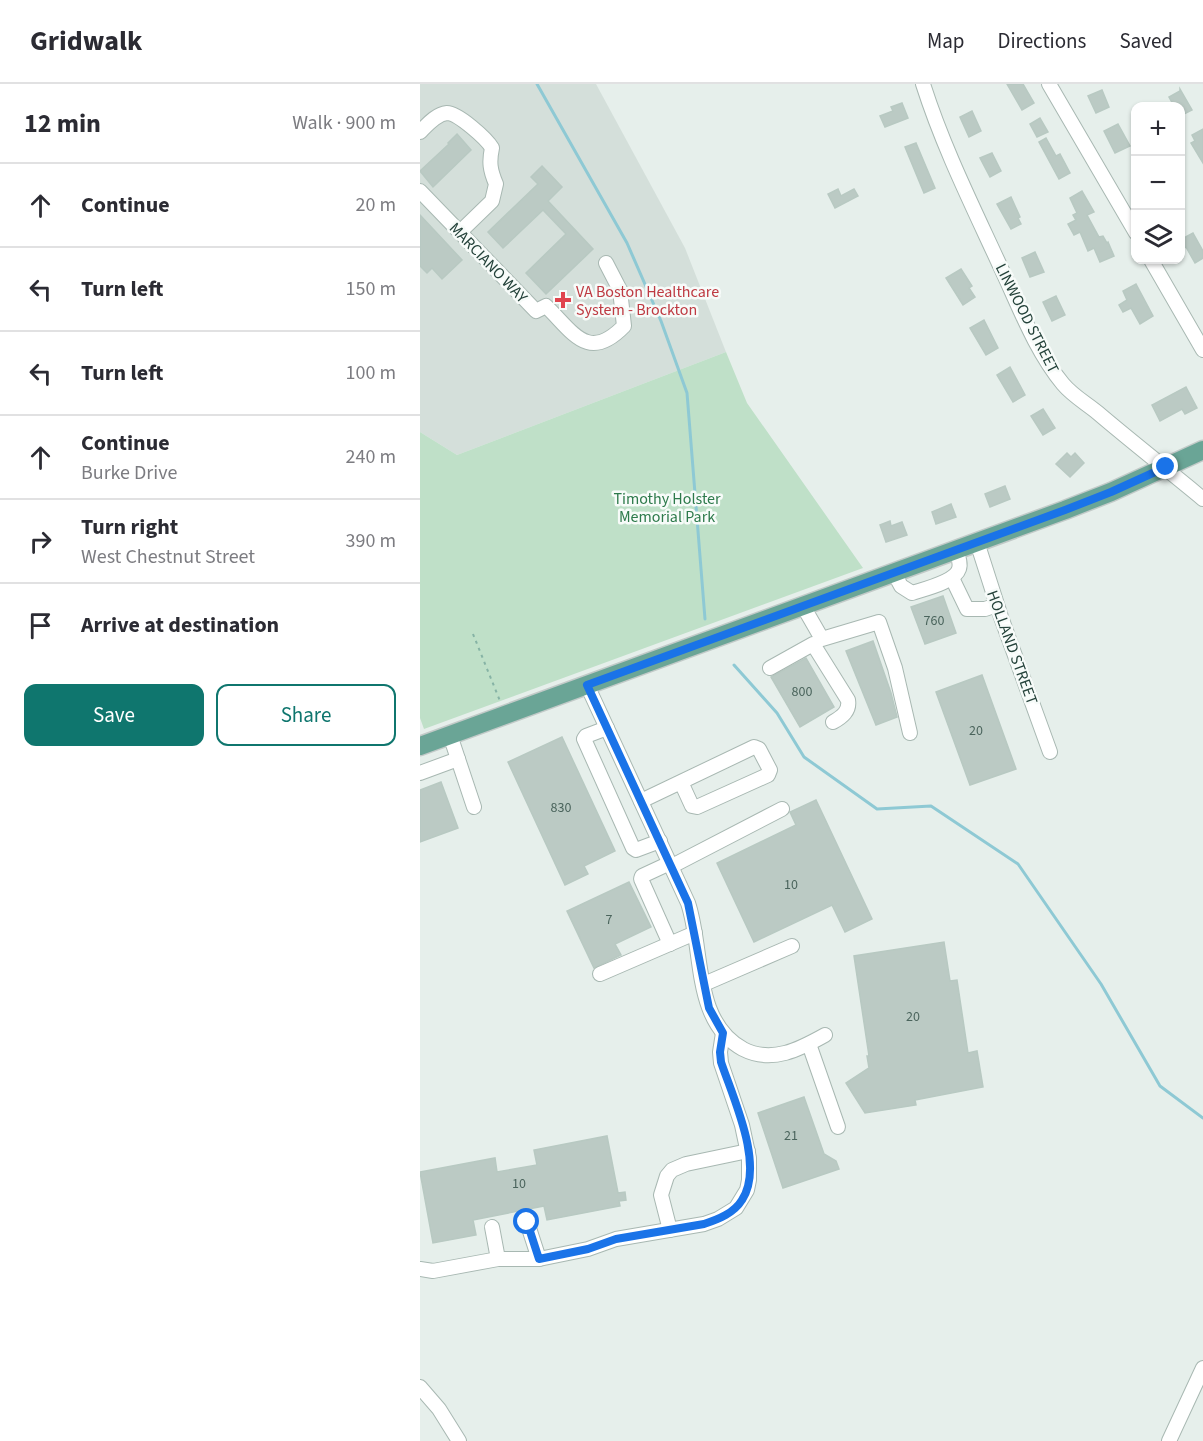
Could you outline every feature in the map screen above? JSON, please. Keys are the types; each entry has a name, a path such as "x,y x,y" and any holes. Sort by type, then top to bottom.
{"main road":[{"path":"420,746 1111,492 1203,450"}],"street":[{"name":"LINWOOD STREET","path":"923,84 954,166 1027,323 1049,364 1062,383 1080,400 1203,499"},
{"path":"1049,84 1131,224"},
{"path":"420,132 436,117 447,113 457,116 487,140 492,148 489,162 496,184 492,201 460,232"},
{"name":"MARCIANO WAY","path":"420,191 536,311 546,306 578,339 590,344 611,338 624,326 620,290 606,263"},
{"path":"1153,264 1203,350"},
{"name":"HOLLAND STREET","path":"977,542 1050,752"},
{"path":"894,573 901,586 912,592 952,578 960,566 956,550"},
{"path":"952,578 968,609 985,609 997,605"},
{"path":"803,606 818,642 848,700 849,705 846,711 833,722"},
{"path":"770,668 818,642 879,622 895,668 910,733"},
{"path":"587,685 688,903 709,1008 723,1033 747,1051 766,1055 788,1053 825,1035"},
{"path":"607,728 585,736 584,739 633,848 636,850 660,842"},
{"path":"450,735 474,807"},
{"path":"641,801 754,747 759,749 770,770 768,775 697,807 692,806 681,782"},
{"path":"420,773 458,759"},
{"path":"670,944 641,879 642,876 782,809"},
{"path":"600,974 695,933"},
{"path":"704,984 792,946"},
{"path":"420,1269 433,1271 498,1259 539,1259 588,1249 616,1239 718,1219 736,1208 750,1180 748,1151 742,1125 721,1062 723,1033"},
{"path":"809,1044 838,1128"},
{"path":"670,1230 661,1195 667,1176 672,1170 686,1164 748,1151"},
{"path":"527,1222 539,1259"},
{"path":"492,1227 498,1259"},
{"path":"1175,1438 1203,1368"},
{"path":"420,1387 439,1409 459,1441"}],"path":[{"path":"473,634 505,714"}],"shaded area":[{"name":"VA Boston Healthcare System - Brockton","path":"420,84 596,84 685,248 726,352 457,455 420,432"}],"green space":[{"name":"Timothy Holster Memorial Park","path":"726,352 747,403 863,568 424,729 420,718 420,432 457,455"}],"building":[{"path":"1007,84 1023,84 1034,103 1022,110"},
{"path":"1180,89 1192,110 1185,114 1185,102 1172,102 1169,97"},
{"path":"1102,90 1109,107 1096,113 1088,96"},
{"path":"902,103 908,118 885,127 880,116 893,111 891,107"},
{"path":"972,111 981,131 969,137 960,117"},
{"path":"1040,118 1048,132 1037,137 1030,124"},
{"path":"1118,124 1130,146 1115,153 1104,131"},
{"path":"1203,129 1203,163 1191,143 1195,141 1192,135"},
{"path":"457,134 471,150 433,187 420,171"},
{"path":"1046,138 1056,156 1060,154 1070,173 1059,179 1039,142"},
{"path":"916,143 935,188 924,193 905,147"},
{"path":"992,153 1001,171 990,177 980,158"},
{"path":"542,166 562,187 548,201 593,249 546,294 526,273 566,234 543,210 503,248 488,232 538,184 531,177"},
{"path":"838,189 841,196 854,189 858,196 835,208 828,194"},
{"path":"1082,191 1094,212 1087,215 1099,237 1103,236 1108,242 1114,256 1100,262 1094,248 1088,251 1080,232 1074,235 1068,224 1076,220 1073,215 1077,213 1070,198"},
{"path":"1011,197 1021,224 1011,229 997,204"},
{"path":"420,215 462,260 442,279 432,268 427,273 420,266"},
{"path":"1193,233 1203,251 1203,258 1195,263 1185,248 1185,237"},
{"path":"1035,252 1044,272 1030,277 1022,258"},
{"path":"961,269 972,286 969,288 975,297 963,305 946,278"},
{"path":"1136,284 1153,316 1140,324 1131,308 1123,312 1119,305 1127,300 1123,291"},
{"path":"1056,296 1065,315 1052,321 1043,302"},
{"path":"984,320 998,348 986,355 970,328"},
{"path":"1010,367 1025,395 1013,402 997,375"},
{"path":"1186,387 1197,408 1185,414 1182,409 1160,421 1152,405"},
{"path":"1043,409 1055,428 1043,435 1031,416"},
{"path":"1067,453 1071,457 1075,453 1084,463 1070,477 1056,464"},
{"path":"1005,486 1010,499 990,507 985,494"},
{"path":"951,504 956,517 936,524 932,512"},
{"path":"890,521 891,526 902,522 907,535 886,542 880,525"},
{"path":"943,596 956,633 925,644 911,607"},
{"path":"873,641 897,717 876,725 846,651"},
{"path":"806,658 834,707 800,727 771,677"},
{"path":"982,675 1016,769 970,785 936,692"},
{"path":"562,737 615,851 584,866 588,874 565,885 508,762"},
{"path":"441,782 458,828 420,842 420,790"},
{"path":"816,800 872,919 845,932 832,905 754,942 717,863 796,825 790,812"},
{"path":"629,882 651,927 615,944 621,955 594,968 567,911"},
{"path":"944,942 950,981 957,980 968,1053 977,1051 983,1087 915,1100 916,1105 865,1113 846,1083 869,1068 854,956"},
{"path":"804,1097 824,1154 836,1161 839,1169 783,1188 758,1113"},
{"path":"607,1136 618,1193 625,1192 626,1200 619,1201 620,1206 547,1220 544,1206 473,1220 476,1235 433,1243 420,1172 495,1158 497,1172 537,1165 534,1150"}],"waterway":[{"path":"537,84 627,243 661,321 687,393 705,619"},
{"path":"734,665 777,713 804,757 877,809 931,806 1018,864 1101,984 1160,1086 1203,1118"}],"place":[{"name":"VA Boston Healthcare System - Brockton","path":"563,300"}],"route":[{"path":"527,1222 539,1259 588,1249 616,1239 704,1224 718,1219 736,1208 750,1180 748,1148 720,1058 723,1033 709,1008 691,910 587,685 1065,510 1166,467"}]}
